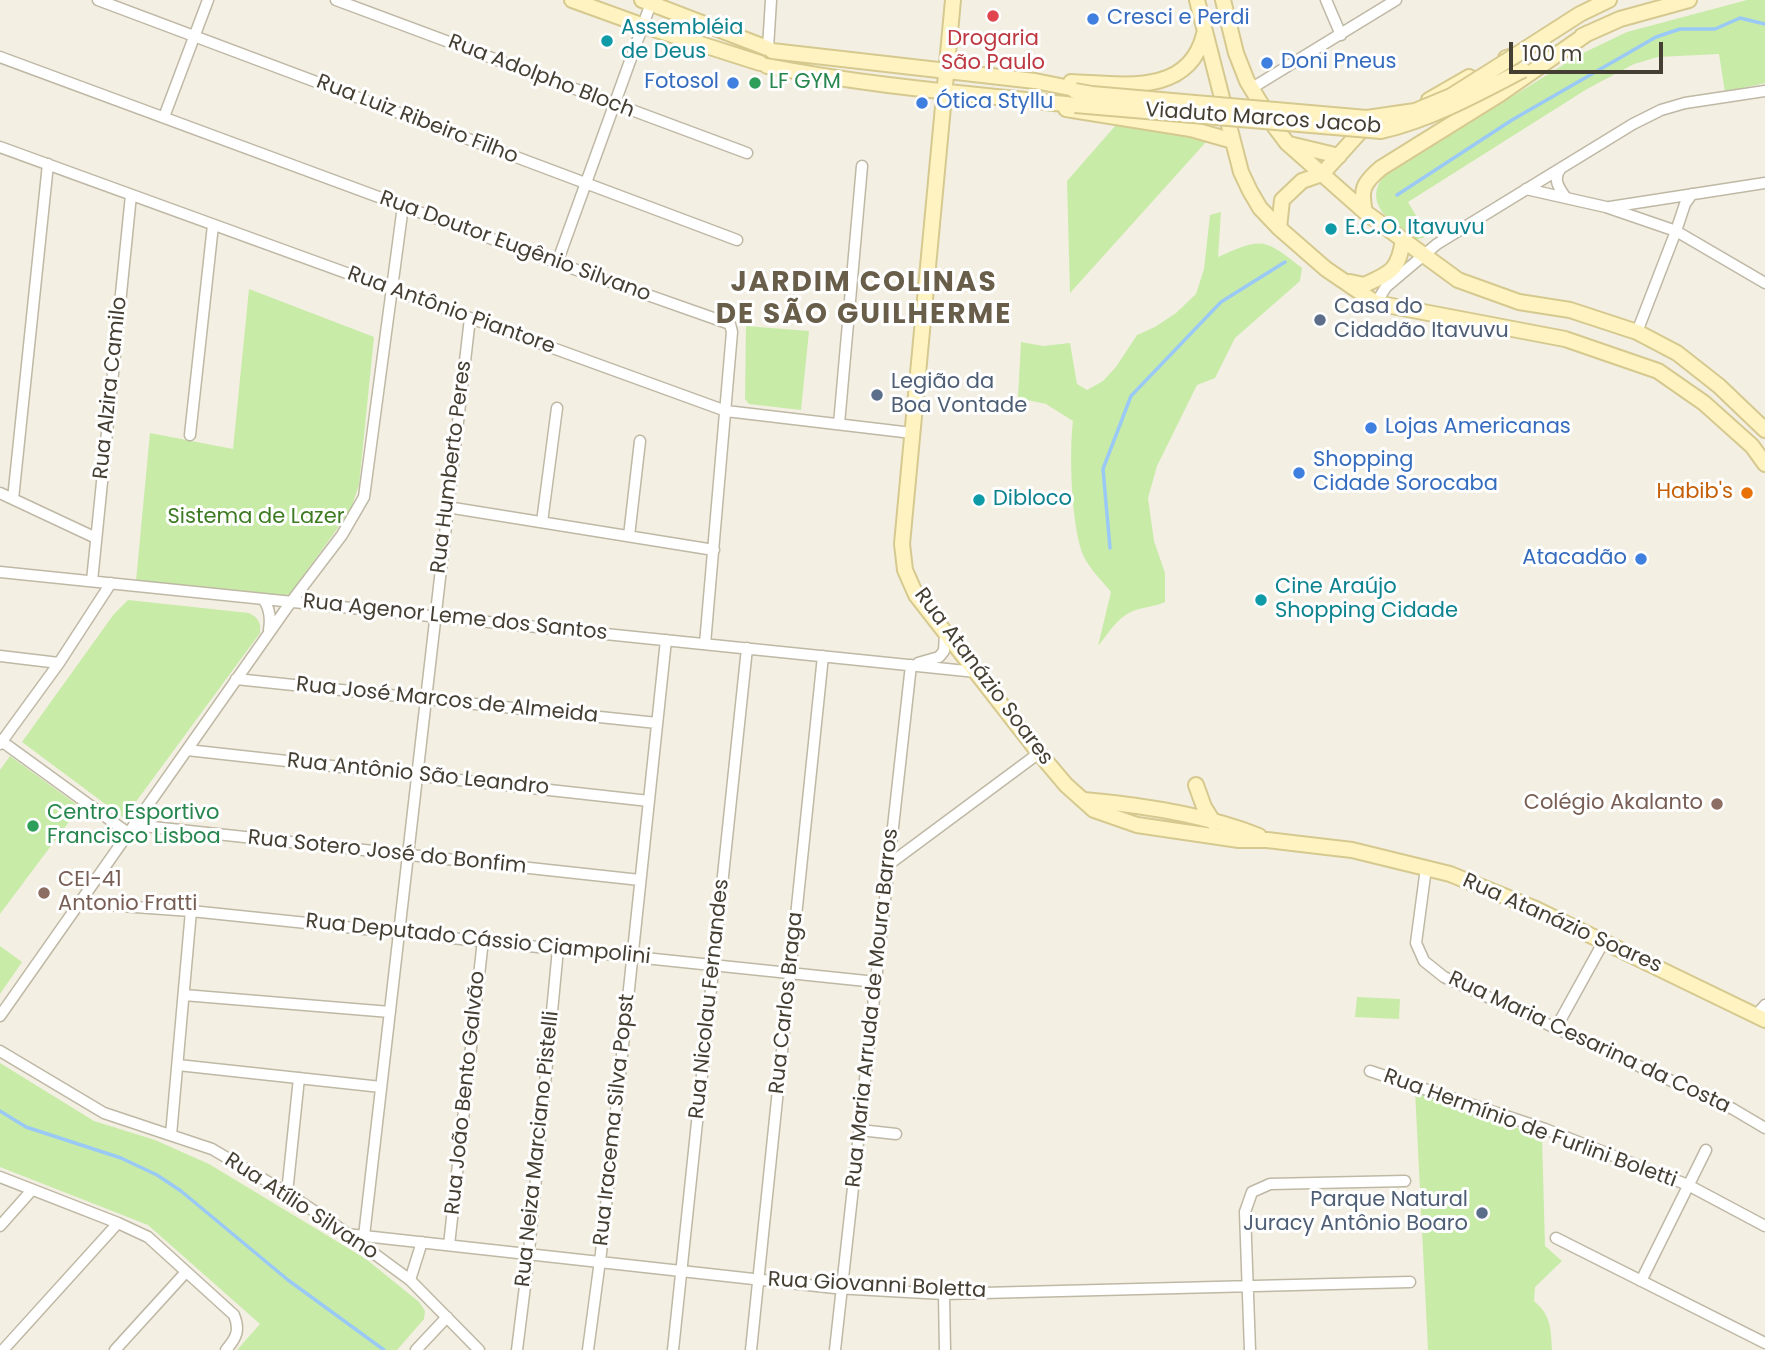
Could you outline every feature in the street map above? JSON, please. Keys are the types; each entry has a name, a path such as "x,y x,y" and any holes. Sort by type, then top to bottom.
{"main road":[{"path":"572,0 764,65 806,74 1047,102 1075,98 1222,101 1242,105 1261,115 1275,127"},
{"name":"Rua Atanázio Soares","path":"953,0 902,544 905,570 916,595 1039,753 1066,785 1104,815 1137,825 1239,846 1267,839"},
{"path":"1197,0 1233,141 1250,191 1260,208 1279,228 1326,269 1376,303 1565,339 1658,371 1704,403 1752,446 1765,464"},
{"path":"1223,0 1236,53 1252,88 1275,127 1287,143 1365,212 1458,280 1519,302 1570,310 1637,332 1677,353 1719,386 1765,429"},
{"path":"1365,212 1361,194 1368,179 1500,94 1588,33 1620,19 1689,0"},
{"path":"1279,228 1282,200 1302,181 1322,174 1369,122 1423,103 1493,64 1516,55 1603,1"},
{"path":"647,2 769,49"},
{"path":"764,65 758,54 761,50 769,49 1035,81 1136,85 1180,73 1192,62 1200,49 1204,33"},
{"name":"Viaduto Marcos Jacob","path":"1075,98 1381,131 1411,124 1441,111 1523,70 1588,33"},
{"name":"Viaduto Marcos Jacob","path":"1075,98 1092,94 1367,118 1415,111 1451,96 1516,55"},
{"path":"1035,81 1075,98"},
{"path":"1047,102 1058,108 1191,129 1233,141"},
{"path":"1287,143 1339,156"},
{"path":"1302,181 1316,181 1341,191"},
{"path":"1342,279 1364,285 1377,279 1400,261 1403,239"},
{"path":"1196,785 1204,807 1214,823"},
{"name":"Rua Atanázio Soares","path":"1084,800 1182,815 1244,830 1267,839 1352,850 1450,874 1504,895 1762,1013"},
{"path":"1155,827 1173,824 1182,815"}],"street":[{"name":"Rua Luiz Ribeiro Filho","path":"97,0 737,240"},
{"path":"164,117 208,0"},
{"name":"Rua Adolpho Bloch","path":"336,0 747,153"},
{"path":"769,49 771,0"},
{"path":"1326,0 1341,35"},
{"path":"1252,88 1396,0"},
{"path":"557,263 644,26 647,2"},
{"name":"Rua Doutor Eugênio Silvano","path":"0,57 557,263 730,324 732,332 726,411 705,644"},
{"path":"1376,303 1387,287 1437,244 1633,124 1661,110 1685,103 1765,91"},
{"name":"Rua Antônio Piantore","path":"0,147 726,411 912,433"},
{"path":"13,499 48,164"},
{"path":"839,424 862,166"},
{"path":"1561,168 1556,181 1566,198"},
{"path":"1606,207 1765,183"},
{"path":"1526,189 1606,207 1676,231 1764,280"},
{"path":"1637,332 1685,204 1692,194"},
{"name":"Rua Alzira Camilo","path":"88,581 96,538 131,195"},
{"path":"0,1016 236,679 342,535 364,497 403,206"},
{"path":"190,436 213,225"},
{"name":"Rua Humberto Peres","path":"364,1236 470,318"},
{"path":"542,522 557,408"},
{"path":"629,536 640,441"},
{"path":"0,493 96,538"},
{"path":"447,507 714,550"},
{"name":"Rua Agenor Leme dos Santos","path":"0,572 976,672"},
{"path":"88,581 95,588 96,605"},
{"path":"111,583 59,663 1,741 131,829"},
{"path":"263,599 270,614 268,634"},
{"name":"Rua Agenor Leme dos Santos","path":"911,665 939,657 944,651 945,633"},
{"name":"Rua Iracema Silva Popst","path":"588,1350 600,1261 666,640"},
{"name":"Rua Nicolau Fernandes","path":"673,1350 747,648"},
{"path":"0,656 59,663"},
{"name":"Rua Carlos Braga","path":"751,1350 823,656"},
{"name":"Rua Maria Arruda de Moura Barros","path":"835,1350 911,665"},
{"name":"Rua José Marcos de Almeida","path":"236,679 657,723"},
{"name":"Rua Antônio São Leandro","path":"187,750 649,801"},
{"path":"888,865 1039,753"},
{"name":"Rua Sotero José do Bonfim","path":"131,829 640,880"},
{"name":"Rua Maria Cesarina da Costa","path":"1426,868 1416,943 1424,961 1444,976 1733,1109 1765,1128"},
{"name":"Rua Deputado Cássio Ciampolini","path":"79,903 191,911 876,982"},
{"path":"171,1135 191,911"},
{"name":"Rua João Bento Galvão","path":"449,1245 482,940"},
{"path":"1556,1028 1604,941"},
{"name":"Rua Neiza Marciano Pistelli","path":"517,1350 529,1254 558,948"},
{"path":"184,995 390,1012"},
{"name":"Rua Atílio Silvano","path":"0,1051 104,1113 212,1149 287,1193 410,1280 479,1350"},
{"path":"178,1065 381,1087"},
{"name":"Rua Hermínio de Furlini Boletti","path":"1370,1072 1545,1129 1688,1185 1765,1226"},
{"path":"287,1193 299,1079"},
{"path":"860,1130 896,1134"},
{"path":"1642,1282 1706,1150"},
{"path":"0,1177 148,1237 234,1315 239,1326 236,1339 226,1350"},
{"path":"1250,1350 1245,1212 1252,1192 1270,1184 1405,1181"},
{"path":"0,1226 32,1190"},
{"path":"3,1350 118,1223"},
{"name":"Rua Giovanni Boletta","path":"346,1234 842,1289 944,1294 1410,1282"},
{"path":"1556,1238 1765,1343"},
{"path":"410,1280 422,1242"},
{"path":"115,1350 187,1272"},
{"path":"944,1294 945,1350"},
{"path":"417,1349 447,1317"}],"green space":[{"path":"1747,0 1765,0 1765,83 1725,92 1719,54 1658,57 1634,64 1587,89 1408,202 1428,236 1416,240 1390,221 1378,205 1377,187 1383,177 1579,55 1627,32"},
{"path":"1116,125 1178,133 1206,142 1070,293 1067,181"},
{"path":"1221,212 1218,257 1244,246 1270,246 1302,268 1300,281 1235,338 1215,378 1197,385 1157,466 1148,498 1154,541 1165,573 1165,602 1135,610 1121,618 1098,646 1111,592 1084,557 1076,528 1072,490 1073,421 1046,404 1018,398 1021,342 1043,346 1070,343 1077,384 1087,390 1103,381 1116,367 1137,335 1176,313 1196,294 1204,269 1210,215"},
{"name":"Sistema de Lazer","path":"249,289 374,337 359,485 350,511 290,594 283,596 136,581 150,433 233,449"},
{"path":"746,326 809,331 801,410 749,404 745,399"},
{"path":"128,600 249,613 260,624 260,633 124,818 22,742 114,614"},
{"name":"Centro Esportivo Francisco Lisboa","path":"10,756 80,807 0,914 0,770"},
{"path":"0,946 22,962 0,994"},
{"path":"1357,997 1400,999 1399,1019 1355,1017"},
{"path":"0,1063 94,1121 155,1140 209,1164 366,1259 419,1302 425,1311 424,1319 397,1350 237,1350 260,1324 148,1225 0,1167"},
{"name":"Parque Natural Juracy Antônio Boaro","path":"1415,1090 1542,1137 1545,1246 1562,1261 1535,1287 1534,1301 1547,1317 1552,1350 1428,1350"}],"waterway":[{"path":"1397,195 1512,120 1656,37 1680,29 1715,29 1740,18 1765,24"},
{"path":"1110,548 1103,469 1131,396 1221,302 1285,262"},
{"path":"0,1111 26,1127 121,1158 157,1175 181,1191 288,1280 384,1350"}],"place":[{"name":"Drogaria São Paulo","path":"993,16"},
{"name":"Cresci e Perdi","path":"1093,19"},
{"name":"Assembléia de Deus","path":"607,41"},
{"name":"Doni Pneus","path":"1267,63"},
{"name":"Fotosol","path":"733,83"},
{"name":"LF GYM","path":"755,83"},
{"name":"Ótica Styllu","path":"922,103"},
{"name":"E.C.O. Itavuvu","path":"1331,229"},
{"name":"Casa do Cidadão Itavuvu","path":"1320,320"},
{"name":"Legião da Boa Vontade","path":"877,395"},
{"name":"Lojas Americanas","path":"1371,428"},
{"name":"Shopping Cidade Sorocaba","path":"1299,473"},
{"name":"Habib's","path":"1747,493"},
{"name":"Dibloco","path":"979,500"},
{"name":"Atacadão","path":"1641,559"},
{"name":"Cine Araújo Shopping Cidade","path":"1261,600"},
{"name":"Colégio Akalanto","path":"1717,804"},
{"name":"Centro Esportivo Francisco Lisboa","path":"33,826"},
{"name":"CEI-41 Antonio Fratti","path":"44,893"},
{"name":"Parque Natural Juracy Antônio Boaro","path":"1482,1213"}],"district":[{"name":"JARDIM COLINAS DE SÃO GUILHERME","path":"864,300"}]}
